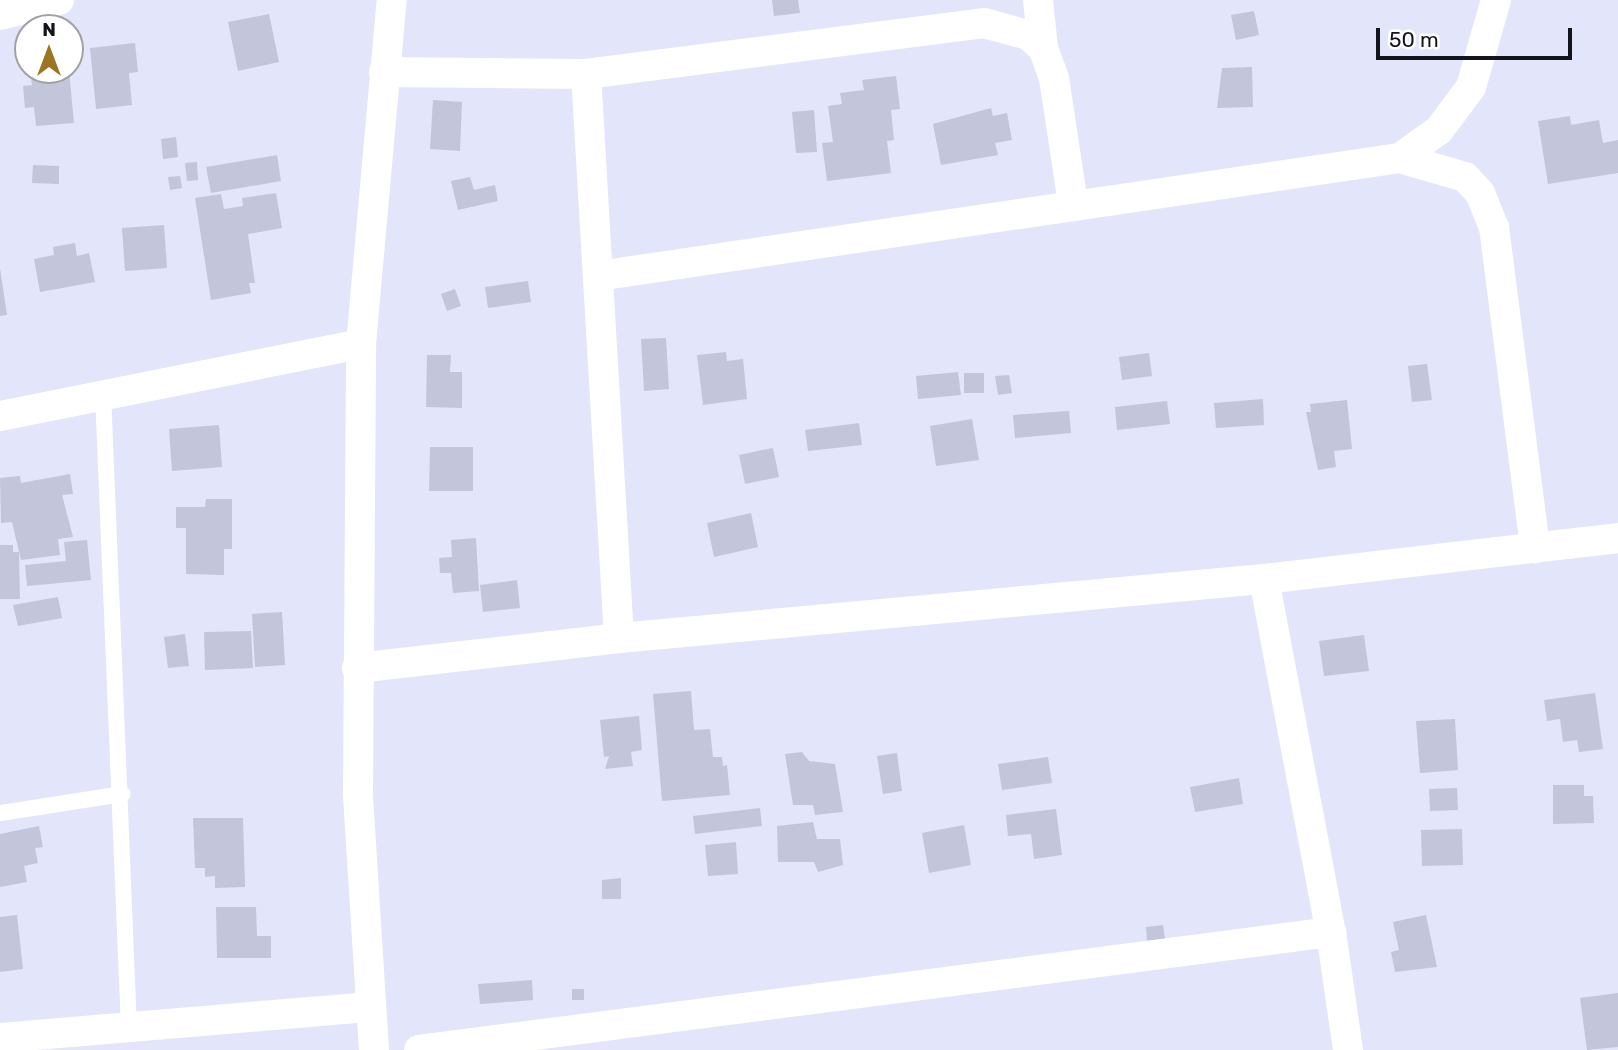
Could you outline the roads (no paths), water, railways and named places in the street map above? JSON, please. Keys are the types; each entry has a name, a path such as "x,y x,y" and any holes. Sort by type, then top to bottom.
{"street":[{"path":"0,15 59,0"},
{"path":"374,1050 358,793 361,344 392,0"},
{"path":"1038,0 1043,48 1054,78 1073,204"},
{"path":"1400,158 1439,130 1471,87 1496,0"},
{"path":"384,72 586,74 984,23 1028,35 1043,48"},
{"path":"586,74 619,638"},
{"path":"598,276 1073,204 1218,188 1400,158 1465,177 1480,193 1494,227 1535,548"},
{"path":"0,416 103,393 361,344"},
{"path":"357,668 619,638 1264,579 1618,538"},
{"path":"1264,579 1331,932 1348,1050"},
{"path":"419,1050 627,1037 1331,932"},
{"path":"0,1038 371,1007"}],"lane":[{"path":"103,393 123,794 129,1029"},
{"path":"0,813 123,794"}]}
